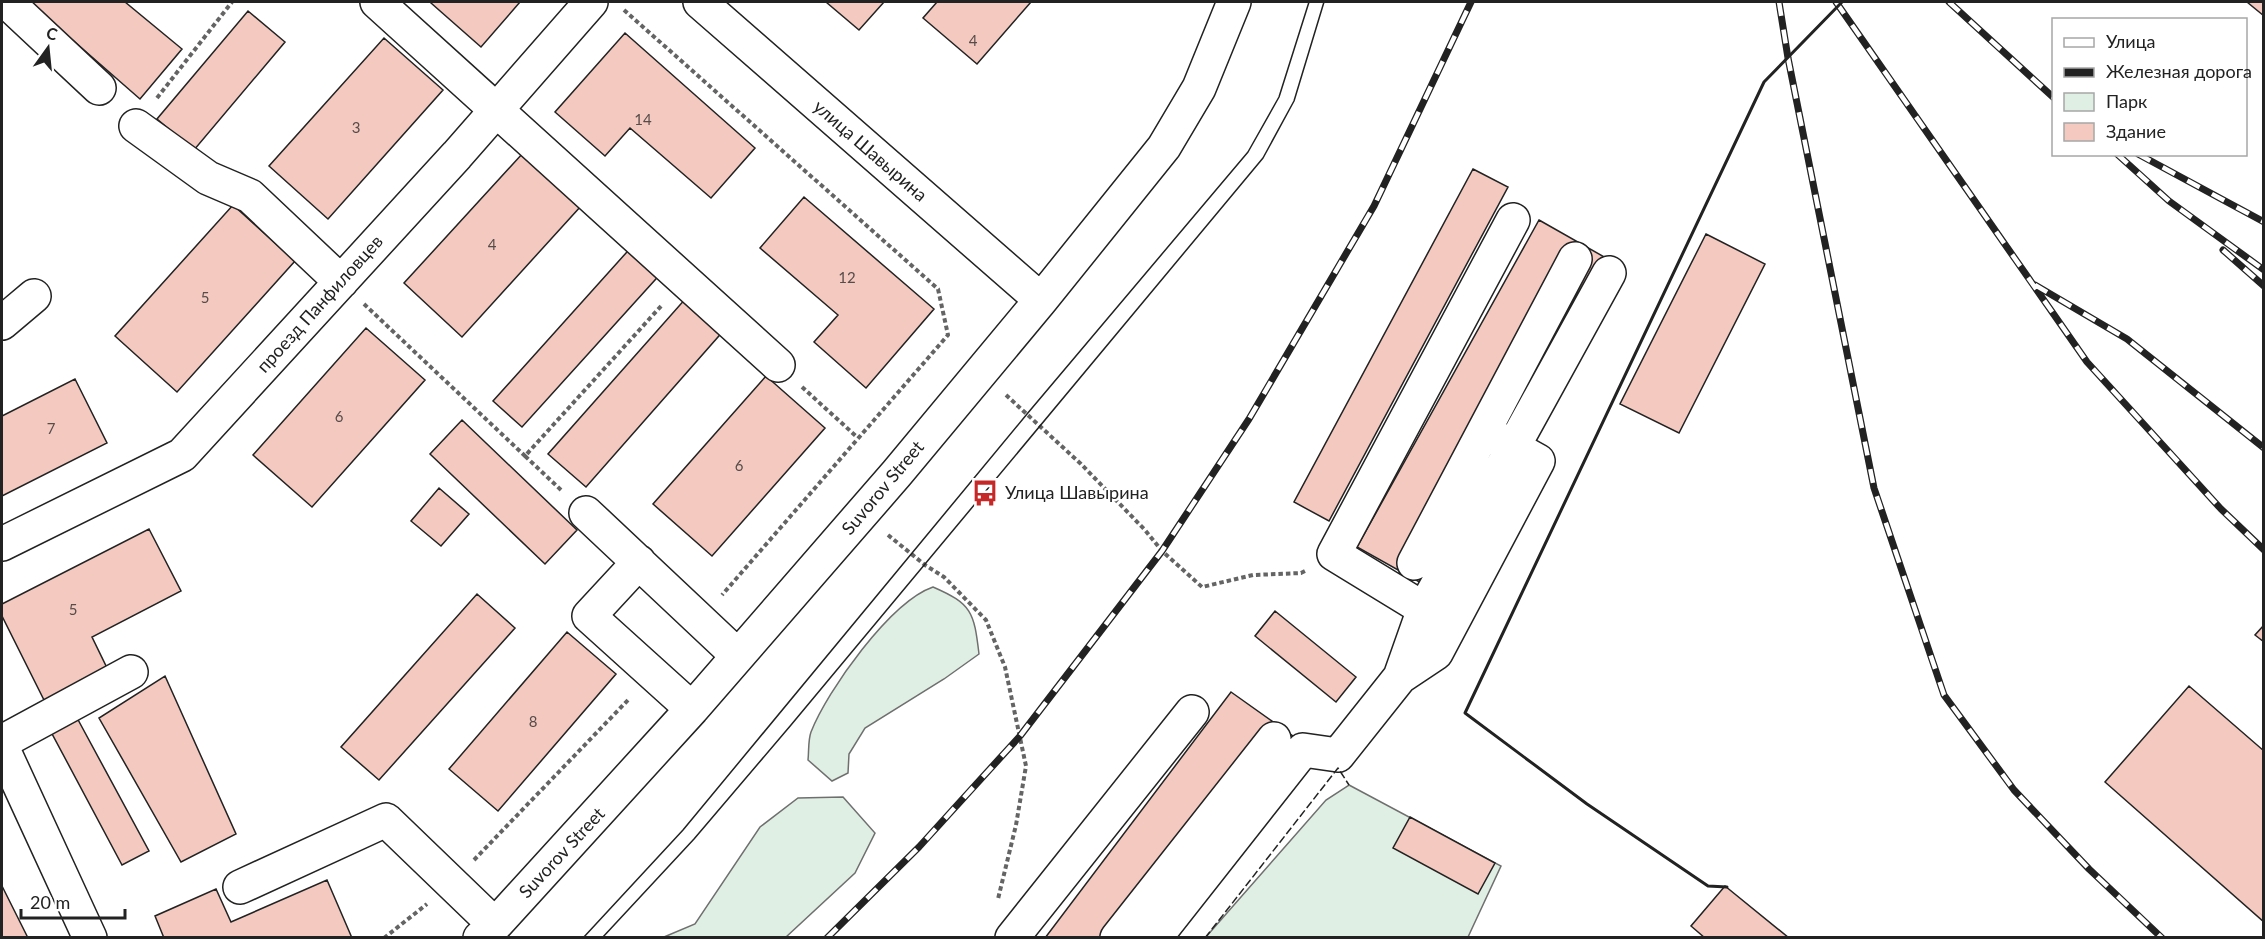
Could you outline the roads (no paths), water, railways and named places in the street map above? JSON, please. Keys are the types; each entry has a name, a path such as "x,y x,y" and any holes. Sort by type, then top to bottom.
{"street":[{"path":"7,2 99,88"},
{"path":"376,2 778,365"},
{"name":"проезд Панфиловцев","path":"2,544 182,455 497,109 591,2"},
{"name":"улица Шавырина","path":"700,2 1041,300"},
{"name":"Suvorov Street","path":"488,931 692,709 897,473 1164,147 1199,88 1234,2"},
{"path":"136,126 208,178 250,196 340,282"},
{"path":"1424,609 1334,554 1514,220"},
{"path":"1414,563 1575,259"},
{"path":"1400,677 1424,609 1609,273"},
{"path":"2,323 34,296"},
{"path":"1155,938 1303,750 1338,755 1400,677 1436,653 1538,461 1483,432"},
{"path":"586,513 738,656"},
{"path":"639,562 589,616 692,709"},
{"path":"2,742 131,672"},
{"path":"1012,938 1192,712"},
{"path":"1117,938 1274,739"},
{"path":"2,747 90,938"},
{"path":"240,887 386,820 488,931"}],"tram line":[{"path":"583,938 683,830 1027,414 1248,152 1279,97 1309,2"},
{"path":"602,938 694,839 791,725 1263,158 1294,101 1324,2"}],"railway":[{"path":"827,938 919,847 1020,736 1162,551 1249,419 1374,206 1471,2"},
{"path":"1779,2 1788,58 1874,488 1944,695 2014,790 2089,869 2162,938"},
{"path":"1836,2 2087,362 2221,509 2264,550"},
{"path":"1949,2 2052,96"},
{"path":"2119,156 2169,201 2264,270"},
{"path":"2142,156 2264,222"},
{"path":"2223,250 2264,286"},
{"path":"2035,285 2127,339 2264,448"}],"place":[{"name":"Улица Шавырина","path":"985,493"}]}
